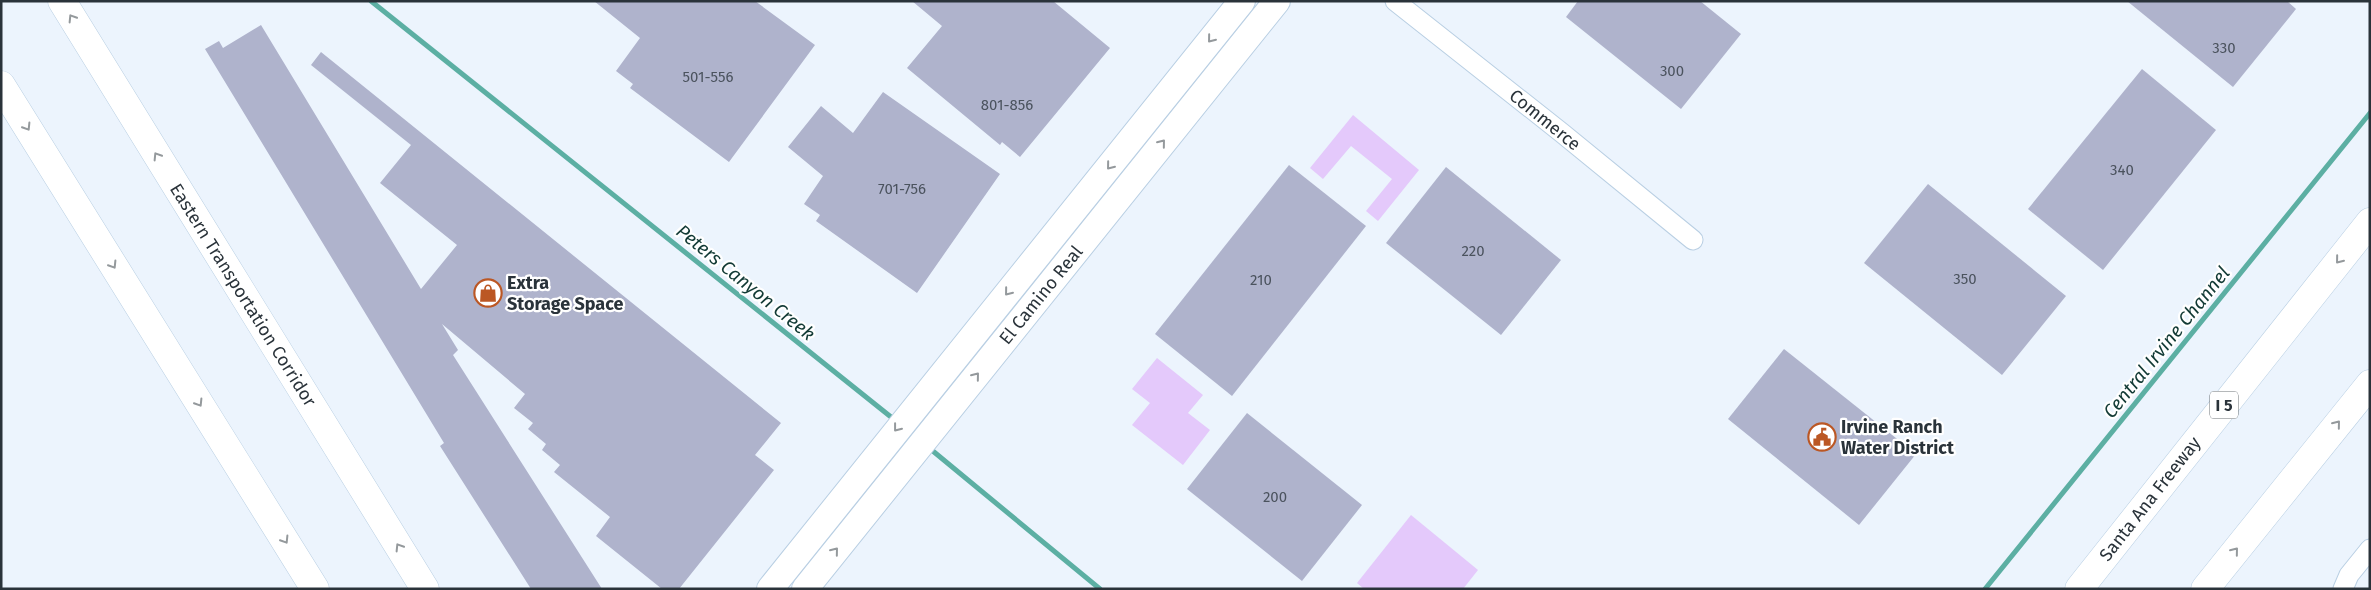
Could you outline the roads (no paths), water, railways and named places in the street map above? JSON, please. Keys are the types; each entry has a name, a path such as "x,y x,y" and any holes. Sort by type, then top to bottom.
{"highway":[{"name":"Eastern Transportation Corridor","path":"62,1 425,589"},
{"path":"1,86 315,589"},
{"name":"Santa Ana Freeway","path":"2079,589 2370,222"},
{"path":"2205,589 2370,384"}],"main road":[{"name":"El Camino Real","path":"770,589 923,396 1242,1"},
{"name":"El Camino Real","path":"805,589 1277,1"}],"street":[{"name":"Commerce","path":"1395,1 1562,133 1693,240"},
{"path":"2343,589 2348,575 2370,549"}],"waterway":[{"name":"Peters Canyon Creek","path":"371,1 896,421"},
{"name":"Central Irvine Channel","path":"1985,589 2370,113"},
{"name":"Peters Canyon Creek","path":"928,447 1100,589"}],"place":[{"name":"Extra Storage Space","path":"488,293"},
{"name":"Irvine Ranch Water District","path":"1822,437"}]}
